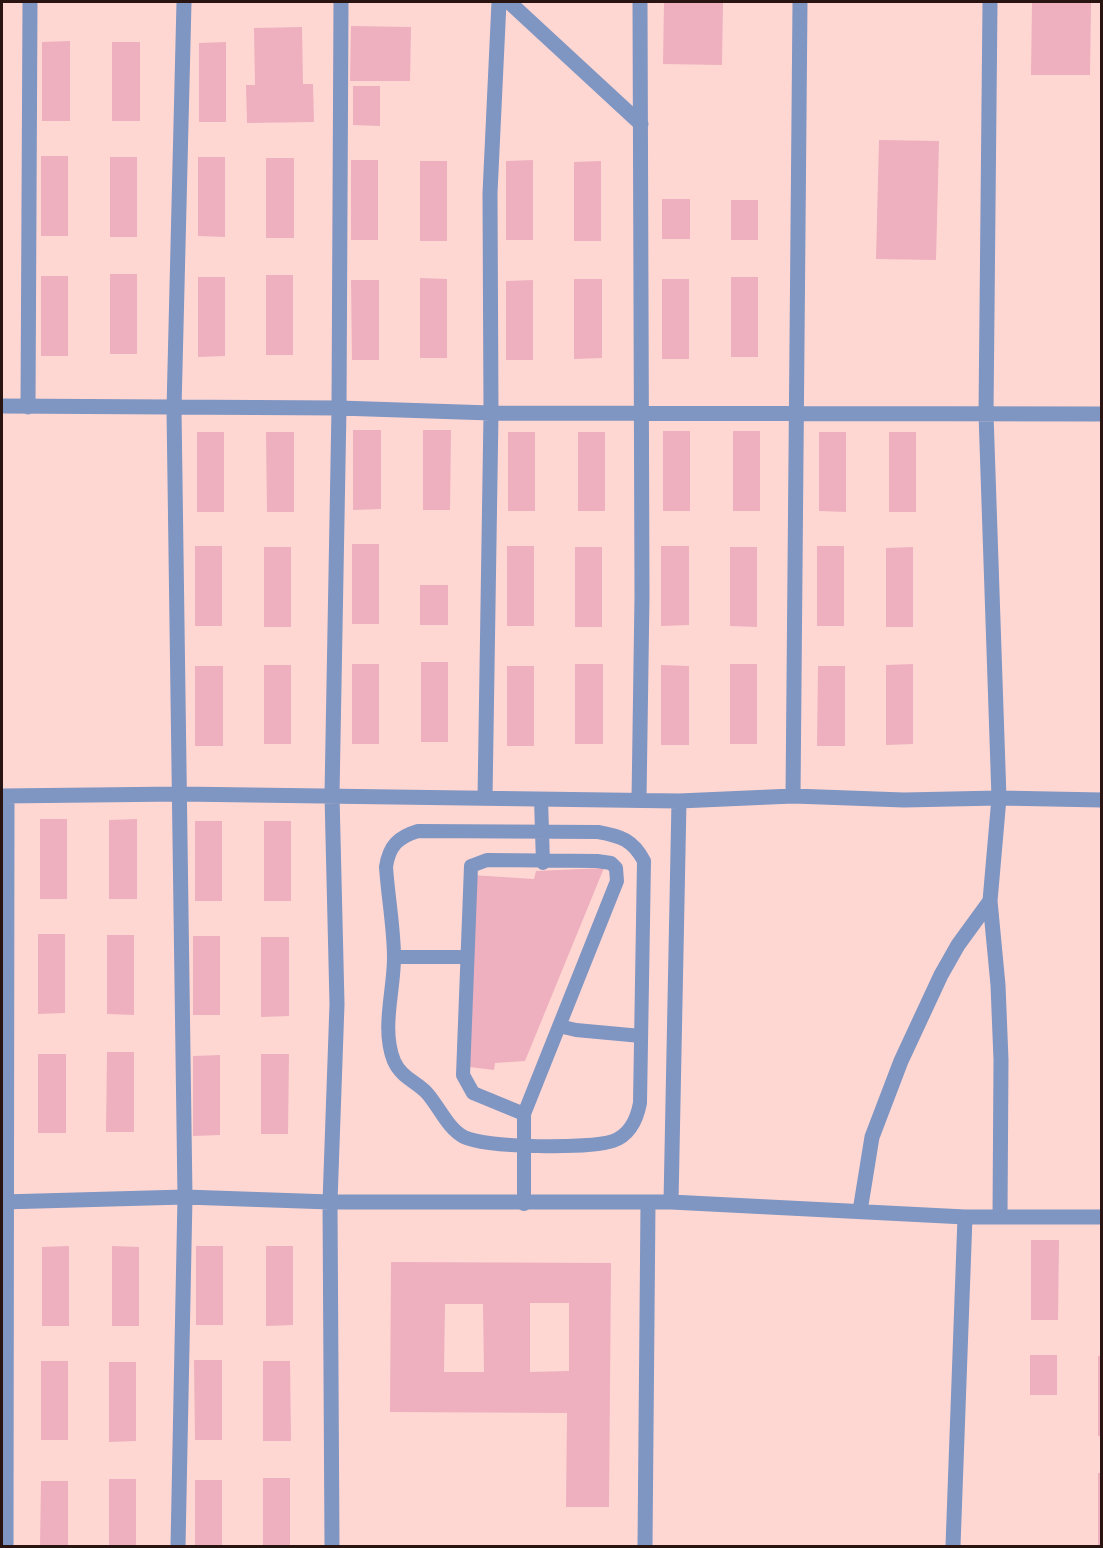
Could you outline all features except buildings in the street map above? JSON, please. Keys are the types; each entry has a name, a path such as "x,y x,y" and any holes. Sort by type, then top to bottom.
{"street":[{"path":"28,407 30,2"},
{"path":"178,1546 185,1197 174,409 184,2"},
{"path":"332,1546 330,1202 337,1004 332,795 339,408 341,2"},
{"path":"485,798 490,413 490,193 499,2"},
{"path":"509,2 641,124"},
{"path":"639,800 640,2"},
{"path":"793,796 800,2"},
{"path":"990,2 986,414 999,798 990,901 998,985 1001,1060 1000,1216"},
{"path":"2,406 174,409 339,408 490,413 1101,414"},
{"path":"6,1546 4,796 332,795 679,801 793,796 904,800 999,798 1101,800"},
{"path":"671,1202 679,801"},
{"path":"860,1211 872,1137 901,1061 941,975 958,945 990,901"},
{"path":"4,1202 185,1197 330,1202 524,1204 671,1202 965,1217 1101,1217"},
{"path":"645,1546 648,1202"},
{"path":"953,1546 965,1217"}],"lane":[{"path":"541,799 543,863"},
{"path":"418,831 542,832 598,832 619,836 635,845 644,861 640,1102 637,1119 628,1131 614,1141 525,1146 483,1143 463,1136 426,1091 407,1079 395,1063 390,1045 389,1025 394,957 386,867 388,854 395,841 418,831"},
{"path":"524,1114 473,1093 463,1075 471,866 487,860 611,863 616,868 617,881 524,1114 524,1204"},
{"path":"394,957 466,957"},
{"path":"559,1026 598,1033 641,1036"}]}
